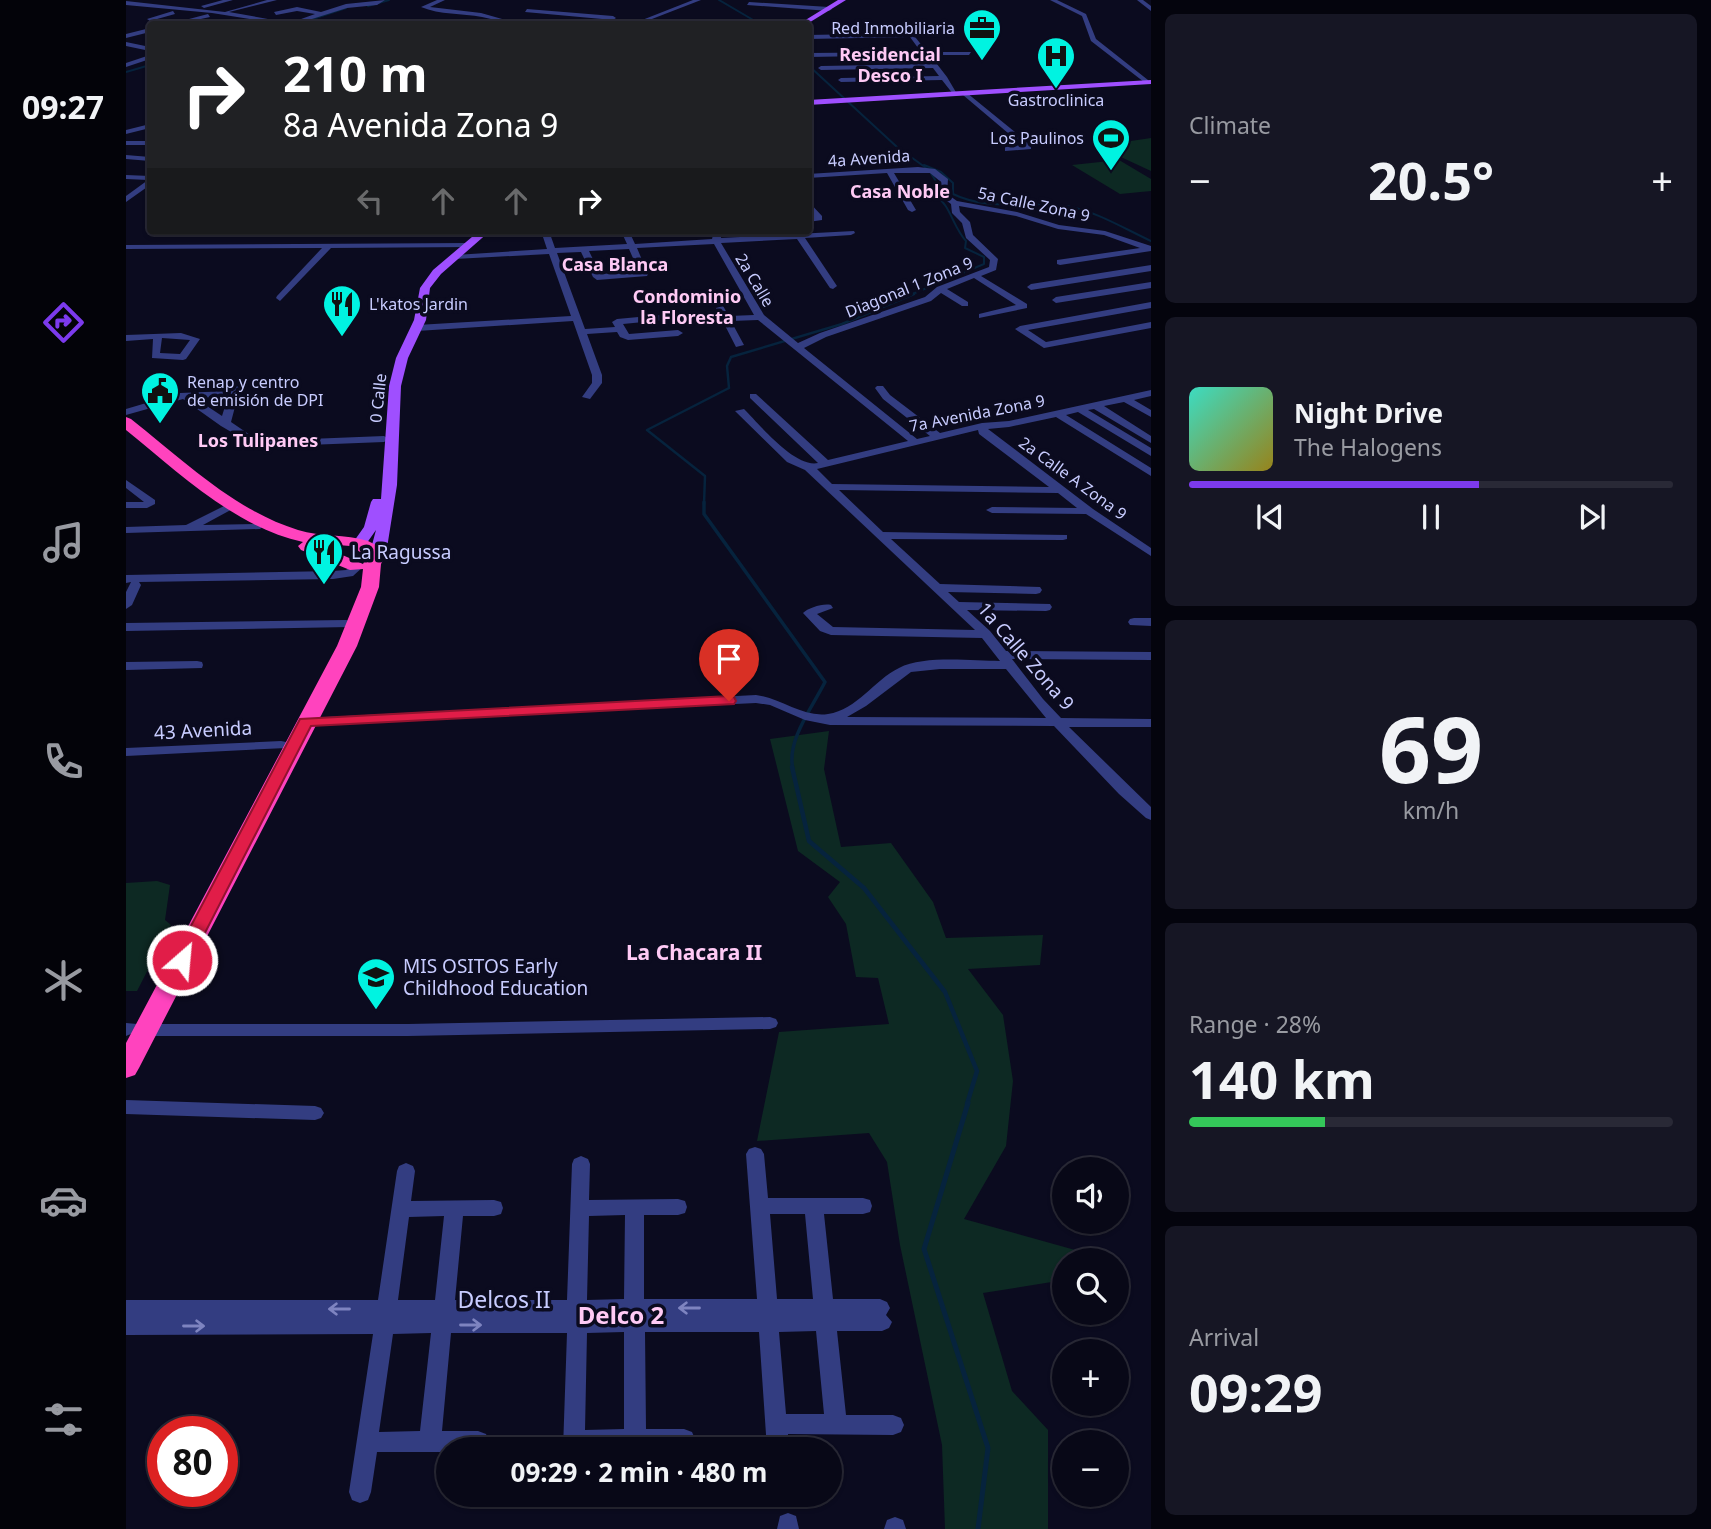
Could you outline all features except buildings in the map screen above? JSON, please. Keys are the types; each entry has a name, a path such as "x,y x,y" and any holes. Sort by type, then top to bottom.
{"highway":[{"path":"126,422 256,527 361,564"},
{"path":"126,432 230,506 262,522 294,535 351,542 354,557 361,564 370,587 355,630 306,722 132,1031"},
{"path":"126,1068 132,1031 346,624 355,601 361,564"}],"main road":[{"path":"808,21 843,0"},
{"path":"812,102 1149,81"},
{"path":"852,100 960,94"},
{"name":"0 Calle","path":"361,564 380,548 390,485 393,399 397,373 417,328 426,284 475,235"},
{"name":"0 Calle","path":"351,542 371,527 376,514 391,369 414,317 418,289 432,271 480,235"}],"street":[{"path":"204,6 232,0 264,3"},
{"path":"186,21 274,0"},
{"path":"301,21 349,6 375,4 382,0"},
{"path":"442,0 424,7 505,21"},
{"path":"643,21 698,0"},
{"path":"1052,0 1084,15 1093,40 1149,81"},
{"path":"1140,0 1151,9"},
{"path":"168,6 190,1"},
{"path":"126,4 168,6 272,21"},
{"path":"749,4 829,9"},
{"path":"553,7 558,13"},
{"path":"151,9 198,18"},
{"path":"276,13 298,9 323,15"},
{"path":"229,14 253,10 309,19"},
{"path":"527,11 613,18 605,21"},
{"path":"754,12 820,14"},
{"path":"150,19 173,13"},
{"path":"126,36 147,33"},
{"path":"812,40 835,36 912,35 960,94 1028,147 1008,149"},
{"path":"835,36 872,98"},
{"path":"126,44 147,48"},
{"path":"841,45 867,44"},
{"path":"905,44 918,44"},
{"path":"812,55 969,53"},
{"path":"126,65 147,58"},
{"path":"821,68 935,66"},
{"path":"841,80 945,78"},
{"path":"126,133 147,129"},
{"path":"126,143 147,143"},
{"path":"126,156 147,157"},
{"path":"927,170 939,162"},
{"name":"4a Avenida","path":"812,176 927,170"},
{"name":"5a Calle Zona 9","path":"927,170 945,181 943,195 955,203 1017,214 1058,227 1105,233 1150,249"},
{"path":"889,171 912,210"},
{"path":"126,177 147,179"},
{"path":"126,200 147,182"},
{"name":"Diagonal 1 Zona 9","path":"797,346 928,299 940,289 993,268 994,259 969,236 966,222 956,213 955,203"},
{"path":"812,208 819,218 812,219"},
{"path":"455,257 632,246 717,236 851,233"},
{"path":"546,235 598,378 587,397"},
{"path":"584,249 597,277 644,274 627,235"},
{"name":"2a Calle","path":"717,236 760,317 914,441"},
{"path":"799,236 833,286"},
{"path":"280,298 330,245"},
{"path":"126,247 466,245"},
{"path":"1060,262 1150,249"},
{"path":"1031,287 1151,268"},
{"path":"976,276 1024,306 982,316 994,325"},
{"path":"1056,300 1151,285"},
{"path":"940,289 965,304"},
{"path":"928,299 941,307"},
{"path":"1146,326 1044,345 1020,328 1151,305"},
{"path":"720,308 740,345"},
{"path":"1115,311 1146,326"},
{"path":"671,317 618,321 623,335 628,337 678,333"},
{"path":"726,319 760,317"},
{"path":"417,328 576,318"},
{"path":"582,332 620,329"},
{"path":"126,338 158,337"},
{"path":"880,388 886,397 937,436"},
{"path":"126,412 185,396 234,391 225,424"},
{"name":"7a Avenida Zona 9","path":"809,468 824,462 982,426 997,426 1151,393"},
{"path":"185,396 251,442 264,445 384,439"},
{"path":"753,396 824,462"},
{"path":"1126,399 1151,414"},
{"path":"1095,405 1151,440"},
{"path":"1080,409 1151,453"},
{"name":"1a Calle Zona 9","path":"740,411 791,460 809,468 986,634 1058,722 1148,810"},
{"path":"1058,414 1132,459 1151,474"},
{"name":"2a Calle A Zona 9","path":"982,426 983,432 1089,511 1151,553"},
{"path":"126,483 151,502 147,505 126,505"},
{"path":"829,487 1063,490"},
{"path":"179,529 194,526 230,506"},
{"path":"992,510 1089,511"},
{"path":"126,530 256,527"},
{"path":"881,536 1063,537"},
{"path":"126,605 130,582 333,575 349,573 361,564"},
{"path":"938,589 1036,590"},
{"path":"956,606 1046,607"},
{"path":"827,608 809,612 824,628 831,631 986,634"},
{"path":"1134,622 1151,622"},
{"path":"126,627 346,624"},
{"path":"822,719 833,717 866,701 909,668 1006,660 1151,656"},
{"path":"126,666 197,665"},
{"path":"306,722 756,699 780,704 800,714 835,721 1151,723"},
{"name":"43 Avenida","path":"126,752 281,745"},
{"path":"132,1031 408,1030 771,1023"},
{"path":"126,1107 314,1113"},
{"path":"755,1154 777,1437"},
{"path":"574,1437 581,1164"},
{"path":"360,1492 406,1171"},
{"path":"760,1206 863,1206"},
{"path":"814,1206 836,1424"},
{"path":"634,1207 635,1437"},
{"path":"580,1208 678,1207"},
{"path":"401,1209 494,1208"},
{"path":"430,1441 453,1209"},
{"name":"Delcos II","path":"126,1309 385,1317 881,1315"},
{"name":"Delcos II","path":"126,1326 385,1317"},
{"path":"776,1424 893,1425"},
{"path":"368,1442 436,1441"}],"green space":[{"path":"1151,138 1151,171 1097,146"},
{"name":"Los Paulinos","path":"1119,160 1151,179 1151,191 1120,194 1072,165"},
{"path":"829,731 824,769 841,847 891,843 933,902 946,938 1043,935 1040,965 968,969 1003,1015 1013,1081 1006,1146 964,1219 1068,1248 1052,1248 1052,1282 983,1293 1012,1391 1048,1430 1048,1529 945,1529 942,1445 900,1245 887,1162 869,1133 757,1141 779,1032 889,1024 878,978 856,977 846,924 828,897 840,882 798,851 770,739"},
{"path":"157,881 170,885 165,920 171,925 137,991 126,991 126,883"}],"waterway":[{"path":"368,6 389,0"},
{"path":"719,0 755,21"},
{"path":"306,21 346,8"},
{"path":"126,72 147,66"},
{"path":"812,69 897,147 929,170 937,183 937,197 945,205 966,241 965,248 984,257 984,264 910,295"},
{"path":"924,165 941,172 953,183 953,194 967,199 981,203 1051,204 1077,208 1151,241"},
{"path":"704,504 705,476 647,430 729,388 727,366 731,357 842,324 914,294"},
{"path":"704,504 704,514 825,682 797,735 793,747 793,769"},
{"path":"792,767 809,841 864,888 945,992 977,1071 967,1104"},
{"path":"968,1103 924,1249 988,1448 978,1529"}],"place":[{"name":"Red Inmobiliaria","path":"982,62"},
{"name":"Gastroclinica","path":"1056,90"},
{"name":"Los Paulinos","path":"1111,172"},
{"name":"L'katos Jardin","path":"342,338"},
{"name":"Renap y centro de emisión de DPI","path":"160,425"},
{"name":"La Ragussa","path":"324,586"},
{"name":"MIS OSITOS Early Childhood Education","path":"376,1011"}],"district":[{"name":"Residencial Desco I","path":"890,65"},
{"name":"Casa Noble","path":"900,192"},
{"name":"Casa Blanca","path":"615,265"},
{"name":"Condominio la Floresta","path":"687,307"},
{"name":"Los Tulipanes","path":"258,441"},
{"name":"La Chacara II","path":"694,953"},
{"name":"Delco 2","path":"621,1316"}],"route":[{"path":"182,960 306,722 729,701"}]}
